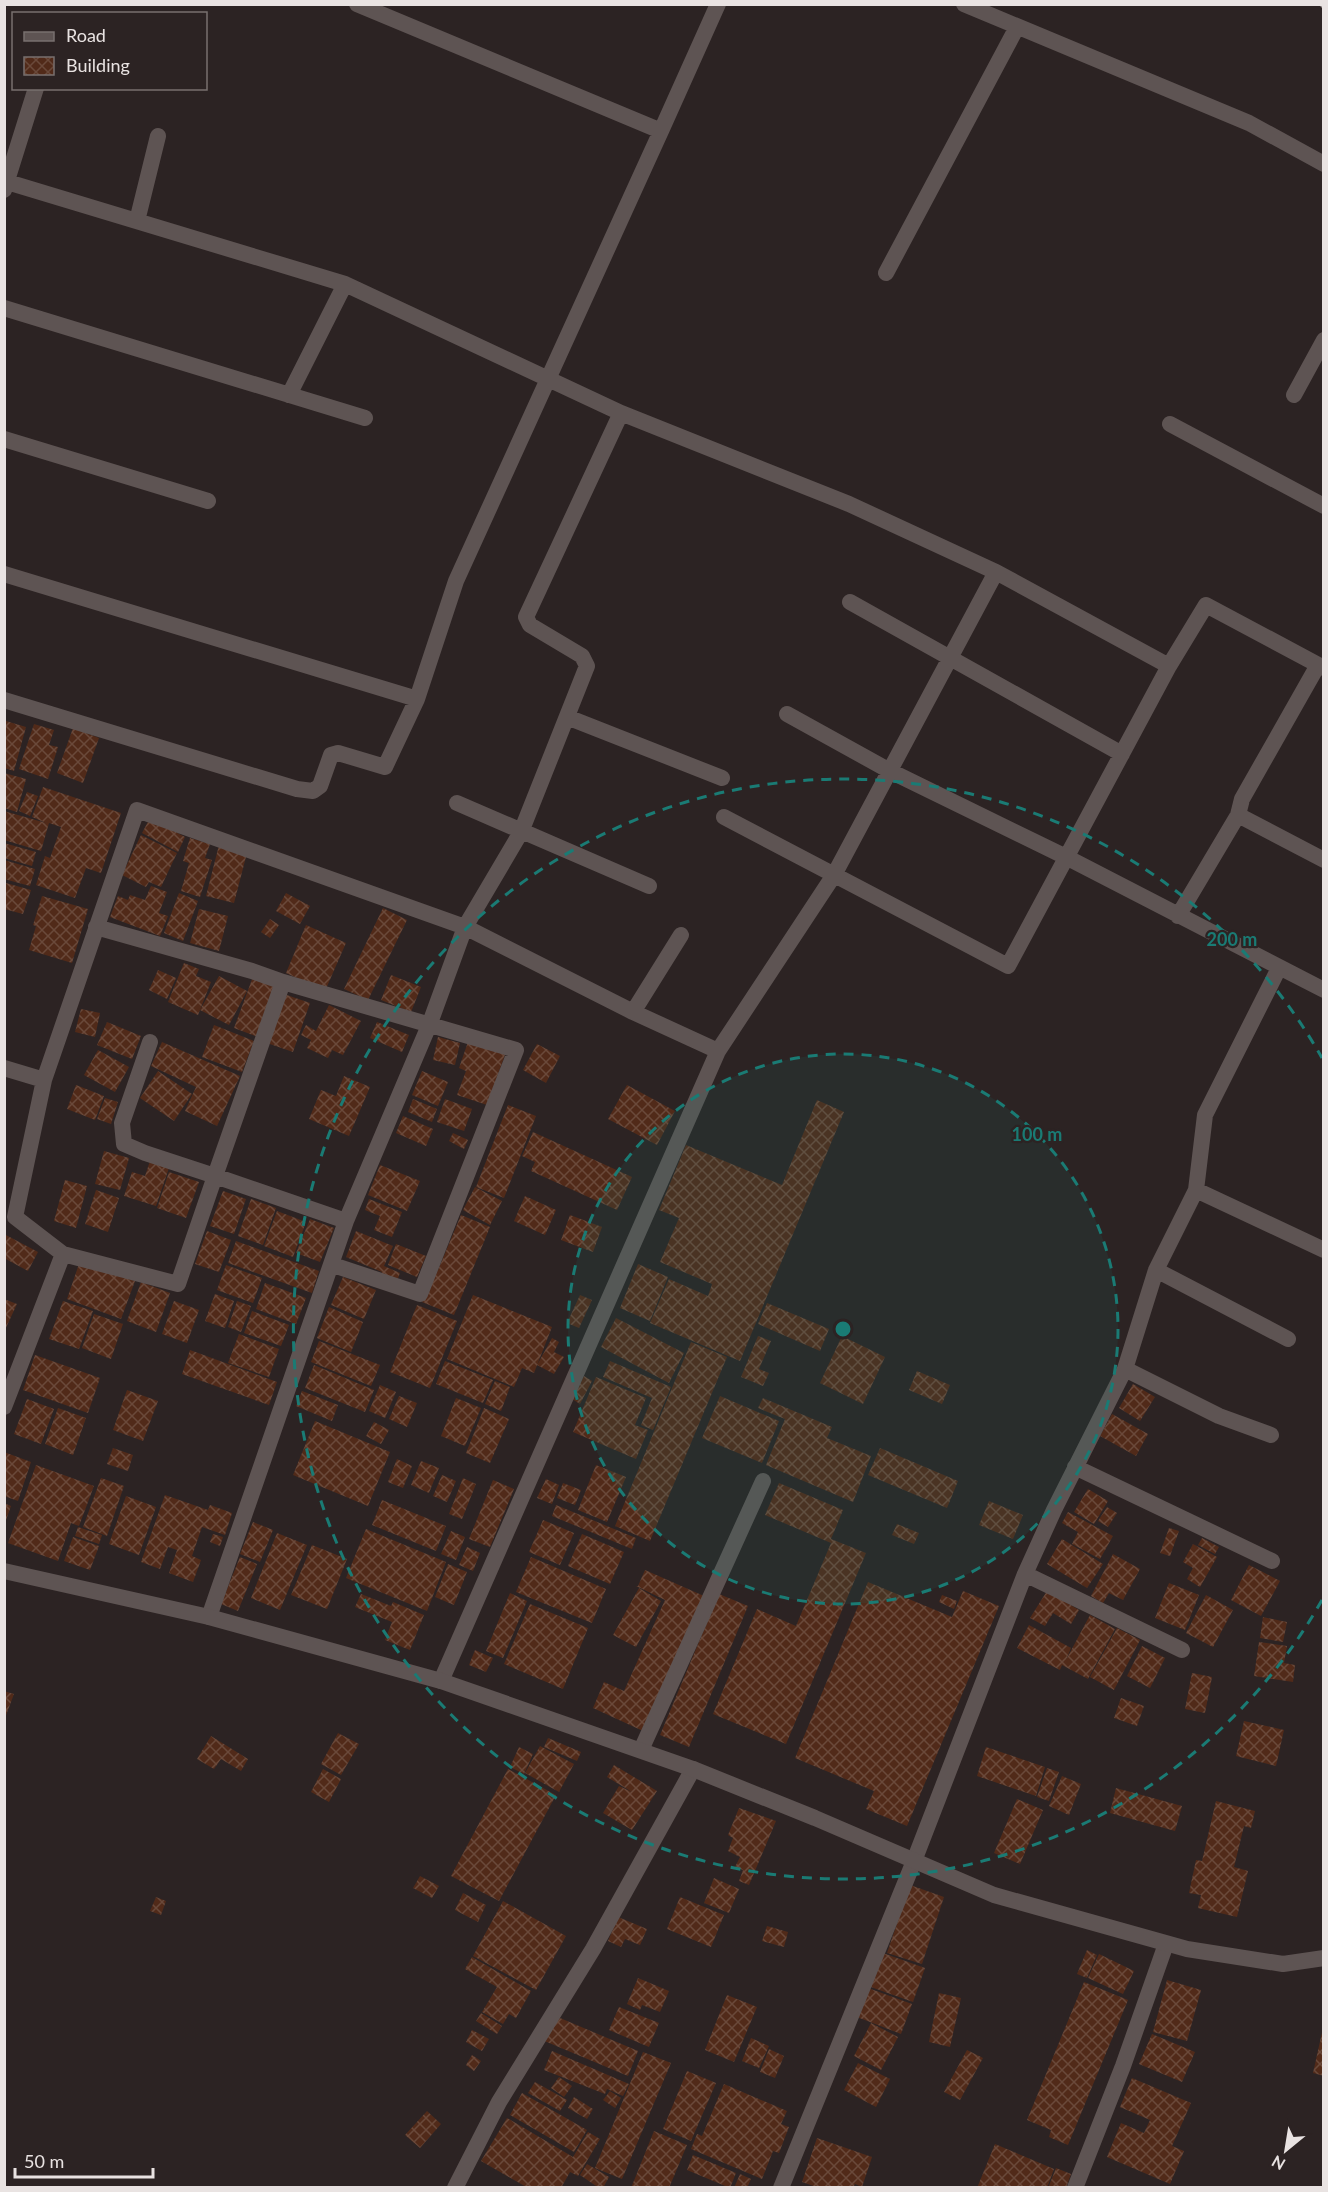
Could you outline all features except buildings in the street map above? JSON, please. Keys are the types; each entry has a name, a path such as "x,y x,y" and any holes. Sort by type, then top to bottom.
{"street":[{"path":"357,4 661,131"},
{"path":"6,706 297,789 313,791 320,786 331,755 338,753 385,767 417,699 456,581 718,4"},
{"path":"964,4 1249,123 1323,164"},
{"path":"886,273 1017,27"},
{"path":"35,90 5,184 345,284 621,413 849,504 996,572 1169,666"},
{"path":"137,221 158,136"},
{"path":"289,395 345,284"},
{"path":"4,308 365,418"},
{"path":"1294,395 1323,340"},
{"path":"209,1617 333,1265 346,1221 430,1023 465,927 521,832 586,666 582,656 530,625 526,618 621,413"},
{"path":"1170,424 1323,506"},
{"path":"4,439 208,501"},
{"path":"441,1681 718,1051 834,875 996,572"},
{"path":"4,574 417,699"},
{"path":"850,603 1122,753"},
{"path":"724,817 1008,966 1169,666 1206,605 1321,666 1242,799 1238,815 1178,916"},
{"path":"787,714 890,771 1066,857 1323,990"},
{"path":"567,717 722,778"},
{"path":"457,803 650,886"},
{"path":"283,982 178,1284 63,1254 15,1217 44,1080 137,810 465,927 633,1012 718,1051"},
{"path":"1238,815 1323,860"},
{"path":"96,927 516,1050 420,1294 333,1265"},
{"path":"633,1012 681,935"},
{"path":"781,2187 914,1861 1025,1574 1125,1369 1156,1270 1196,1190 1204,1116 1280,968"},
{"path":"150,1042 122,1123 124,1144 346,1221"},
{"path":"4,1068 44,1080"},
{"path":"1196,1190 1323,1250"},
{"path":"4,1407 63,1254"},
{"path":"1156,1270 1288,1339"},
{"path":"1125,1369 1219,1416 1271,1435"},
{"path":"1076,1467 1272,1561"},
{"path":"641,1749 763,1481"},
{"path":"4,1570 209,1617 441,1681 693,1768 994,1895 1187,1949 1283,1964 1323,1958"},
{"path":"1025,1574 1182,1650"},
{"path":"455,2187 499,2102 593,1949 693,1768"},
{"path":"1075,2187 1123,2066 1166,1944"}]}
